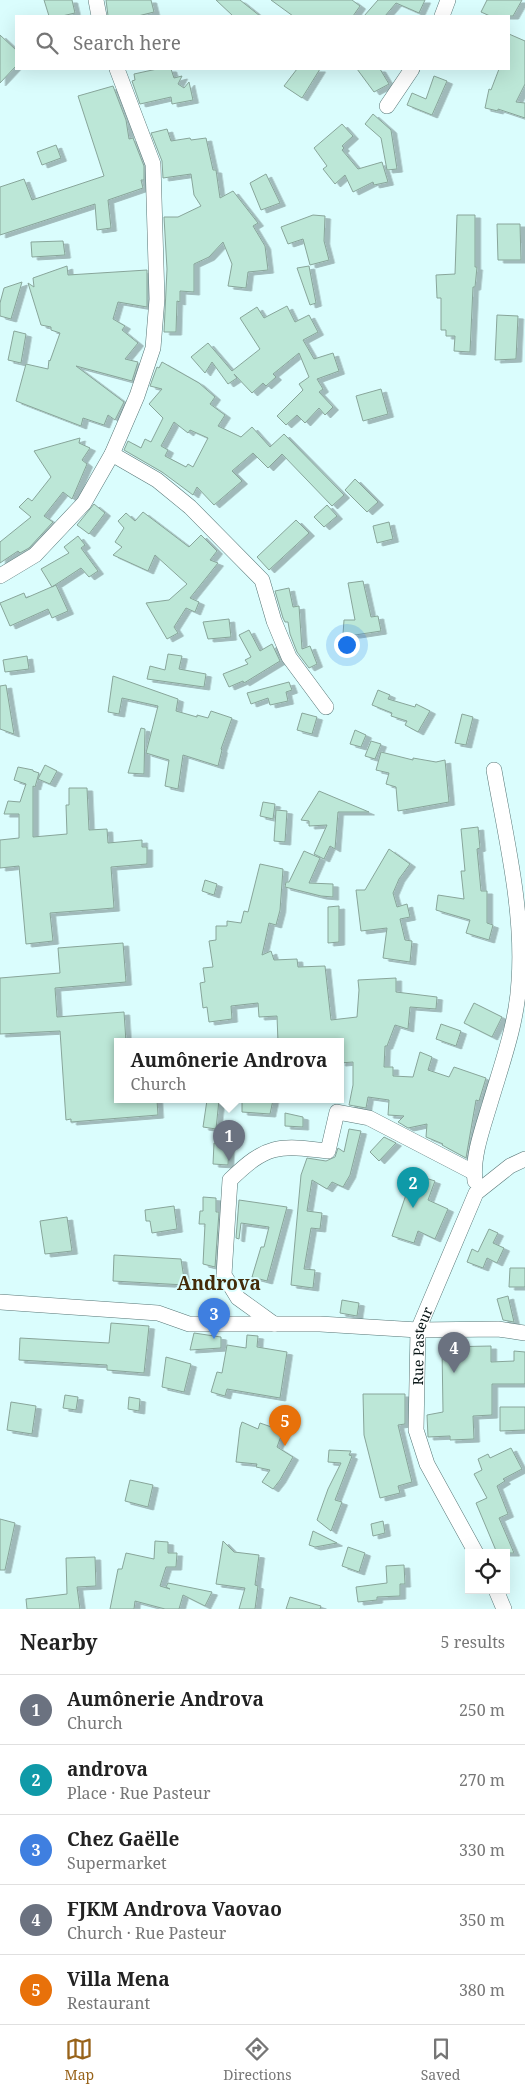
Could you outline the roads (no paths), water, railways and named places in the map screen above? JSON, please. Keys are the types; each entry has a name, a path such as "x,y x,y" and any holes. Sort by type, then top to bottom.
{"street":[{"path":"96,0 100,15"},
{"path":"442,15 448,0"},
{"path":"0,576 35,555 84,503 112,454 137,396 153,348 157,299 153,164 117,70"},
{"path":"387,106 411,70"},
{"path":"112,454 157,480 190,507 262,580 274,621 289,657 326,707"},
{"path":"476,1193 473,1172 482,1130 510,1038 519,982 517,907 494,770"},
{"path":"274,1324 238,1298 224,1276 230,1180 251,1160 269,1150 292,1146 328,1151 337,1112 369,1118 473,1172"},
{"name":"Rue Pasteur","path":"474,1549 426,1464 416,1430 418,1330 476,1193 510,1166 525,1159"},
{"path":"0,1302 158,1313 189,1324 320,1324 418,1330 498,1329 525,1333"},
{"path":"498,1594 504,1609"}],"place":[{"name":"Aumônerie Androva","path":"229,1161"},
{"name":"androva","path":"413,1208"},
{"name":"Chez Gaëlle","path":"214,1339"},
{"name":"FJKM Androva Vaovao","path":"454,1373"},
{"name":"Villa Mena","path":"285,1446"}],"district":[{"name":"Androva","path":"219,1283"}]}
